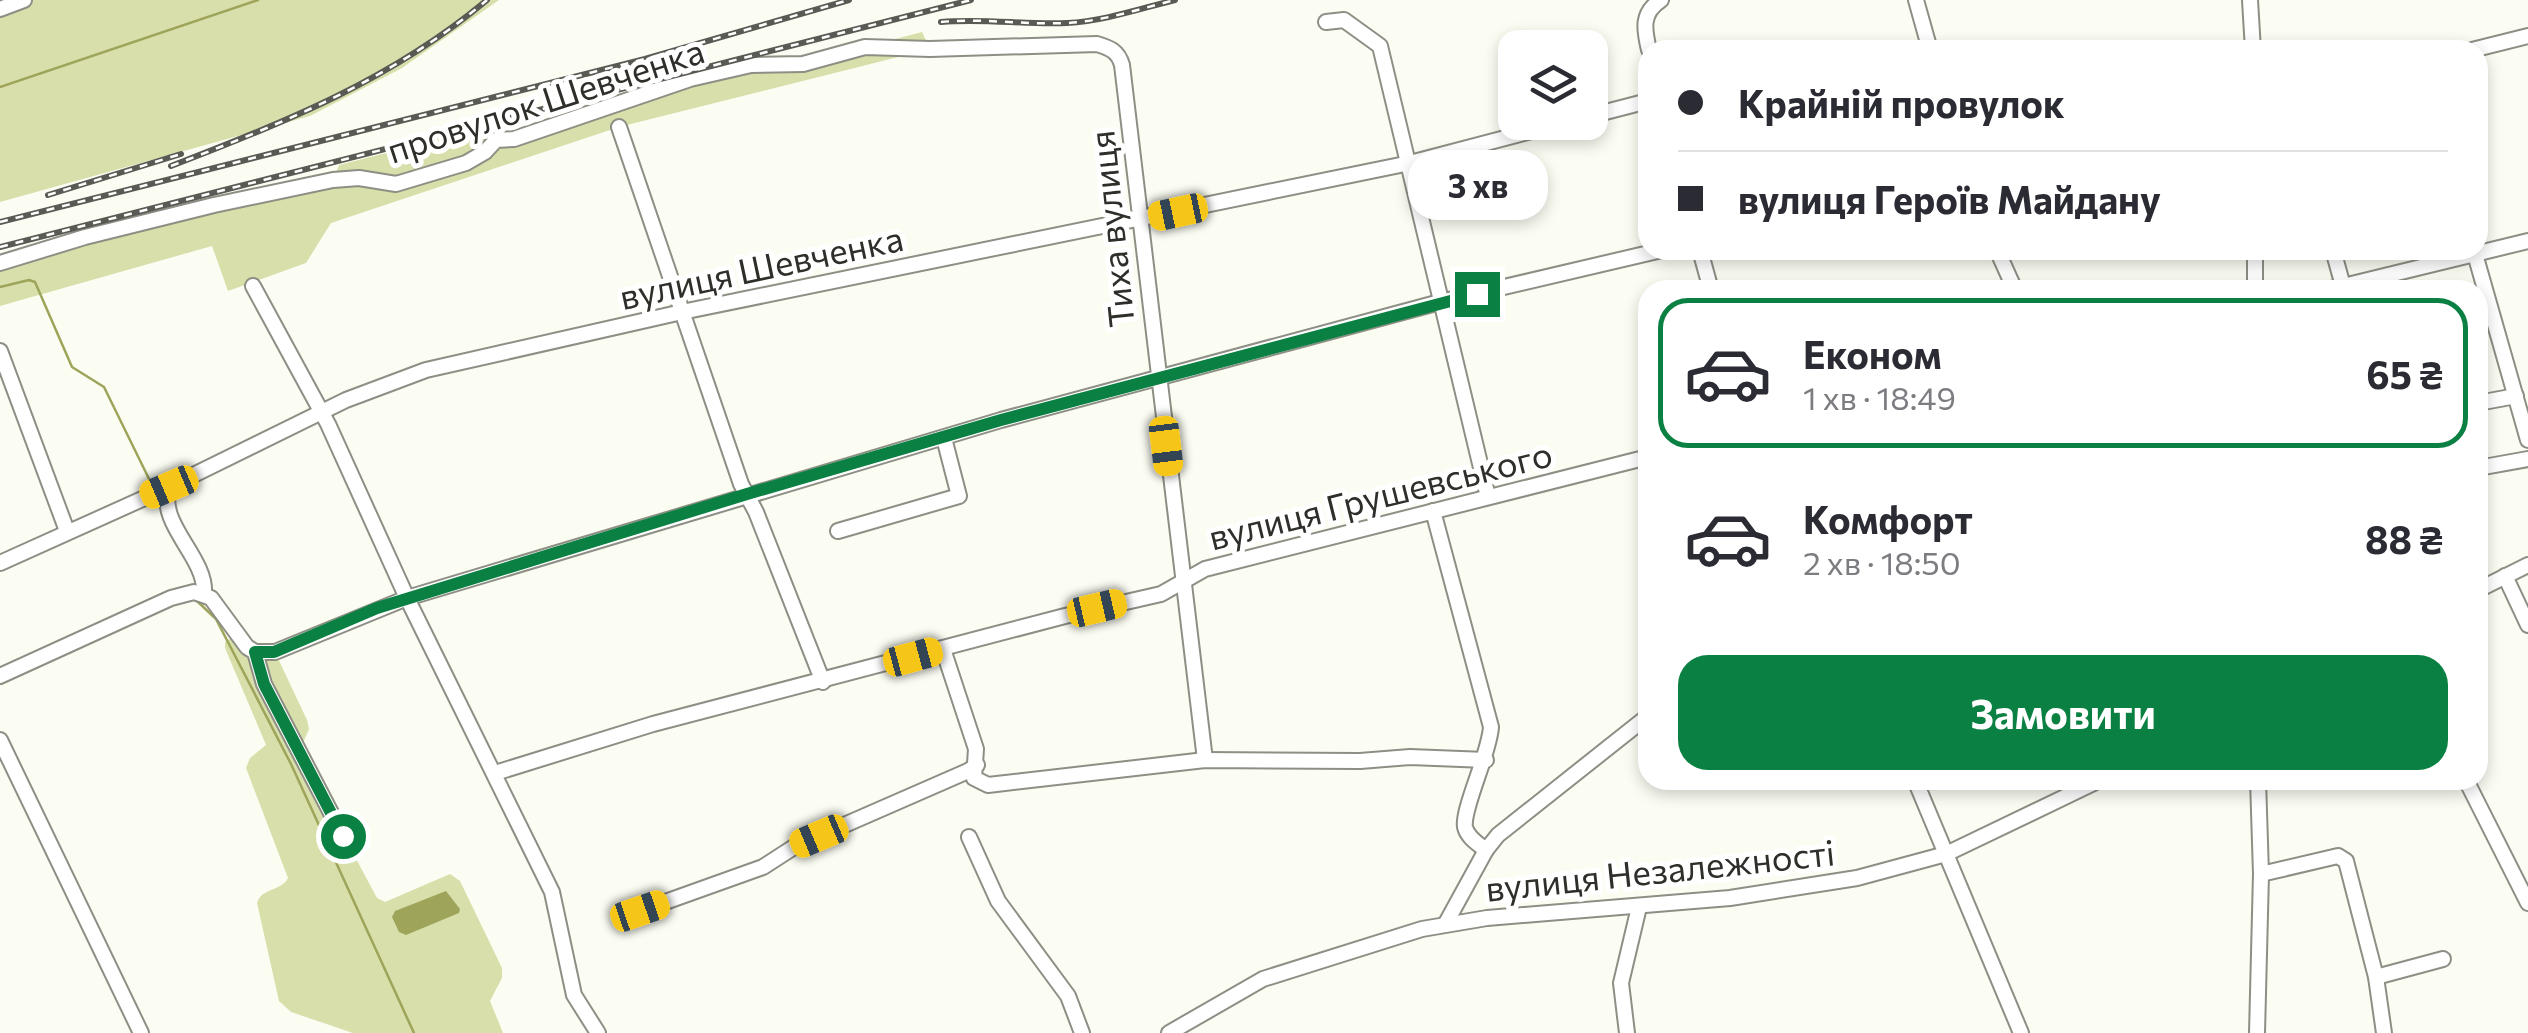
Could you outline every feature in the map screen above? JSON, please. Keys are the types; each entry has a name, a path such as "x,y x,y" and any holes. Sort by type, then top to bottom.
{"street":[{"path":"3,5 24,0"},
{"path":"1647,40 1644,27 1648,9 1660,0"},
{"path":"1916,0 1927,40"},
{"path":"2250,0 2252,40"},
{"path":"1326,22 1344,20 1380,46 1488,497"},
{"path":"2488,46 2528,36"},
{"name":"провулок Шевченка","path":"0,262 196,209 334,180 359,178 388,184 432,175 476,157 496,140 514,139 690,79 750,65 803,64 865,47 1096,44 1115,51"},
{"name":"Тиха вулиця","path":"1115,51 1122,65 1205,760"},
{"path":"1608,111 1638,104"},
{"path":"619,127 747,494 823,682"},
{"name":"вулиця Шевченка","path":"0,563 169,487 321,412 426,370 682,312 1410,163 1498,140"},
{"path":"2488,251 2528,241"},
{"path":"255,652 274,652 407,598 747,494 1440,302 1638,256"},
{"path":"2369,280 2451,260"},
{"path":"253,286 321,412 407,598 552,892 574,995 598,1033"},
{"path":"2488,297 2528,440"},
{"path":"0,351 68,531"},
{"path":"2488,402 2516,396"},
{"path":"838,531 959,496 944,438"},
{"path":"2488,466 2528,458"},
{"name":"вулиця Грушевського","path":"495,772 653,724 1161,594 1205,569 1638,460"},
{"path":"169,487 168,507 204,580 204,594"},
{"path":"1433,511 1491,728 1486,760 1465,820 1469,836 1486,850"},
{"path":"2488,585 2528,565"},
{"path":"2505,576 2528,625"},
{"path":"0,676 171,598 190,592 204,594 216,603 240,639 255,652 264,684 343,836"},
{"path":"943,649 976,750 975,771 988,785 1205,760 1486,760"},
{"path":"1446,924 1486,850 1521,814 1638,724"},
{"path":"0,740 141,1033"},
{"path":"640,911 763,867 794,847 975,771"},
{"path":"1919,790 2021,1033"},
{"name":"вулиця Незалежності","path":"1176,1031 1263,980 1446,924 1639,907 1876,874 1946,854 2079,790"},
{"path":"2257,1033 2261,874 2258,790"},
{"path":"2471,790 2528,903"},
{"path":"969,837 998,901 1068,996 1082,1033"},
{"path":"2261,874 2338,856 2344,858 2376,977 2384,1033"},
{"path":"1627,1033 1621,983 1639,907"},
{"path":"2376,977 2443,959"}],"shaded area":[{"path":"23,0 499,0 402,68 310,116 0,202 0,9"},
{"path":"922,32 930,49 619,127 331,223 306,263 228,291 212,246 0,306 0,263 333,180 339,165 492,126 496,140 761,64 865,47"},
{"path":"237,634 247,647 275,652 307,720 309,729 299,752 377,898 385,902 450,874 460,881 502,968 502,978 490,1001 503,1033 353,1033 291,1012 279,1001 257,903 288,878 246,768 250,758 266,745 225,648 225,642"},
{"path":"446,891 459,913 406,935 399,932 392,917 395,911"}],"waterway":[{"path":"0,87 258,0"},
{"path":"0,287 35,282 72,367 104,387 152,485"},
{"path":"197,601 216,619 291,764 414,1033"}],"railway":[{"path":"171,166 255,133 376,76 487,0"},
{"path":"0,222 645,59 849,0"},
{"path":"0,247 971,0"},
{"path":"941,22 1081,22 1175,0"},
{"path":"48,195 181,154"}],"route":[{"path":"343,836 264,684 255,652 274,652 377,608 747,494 1001,420 1477,294"}]}
